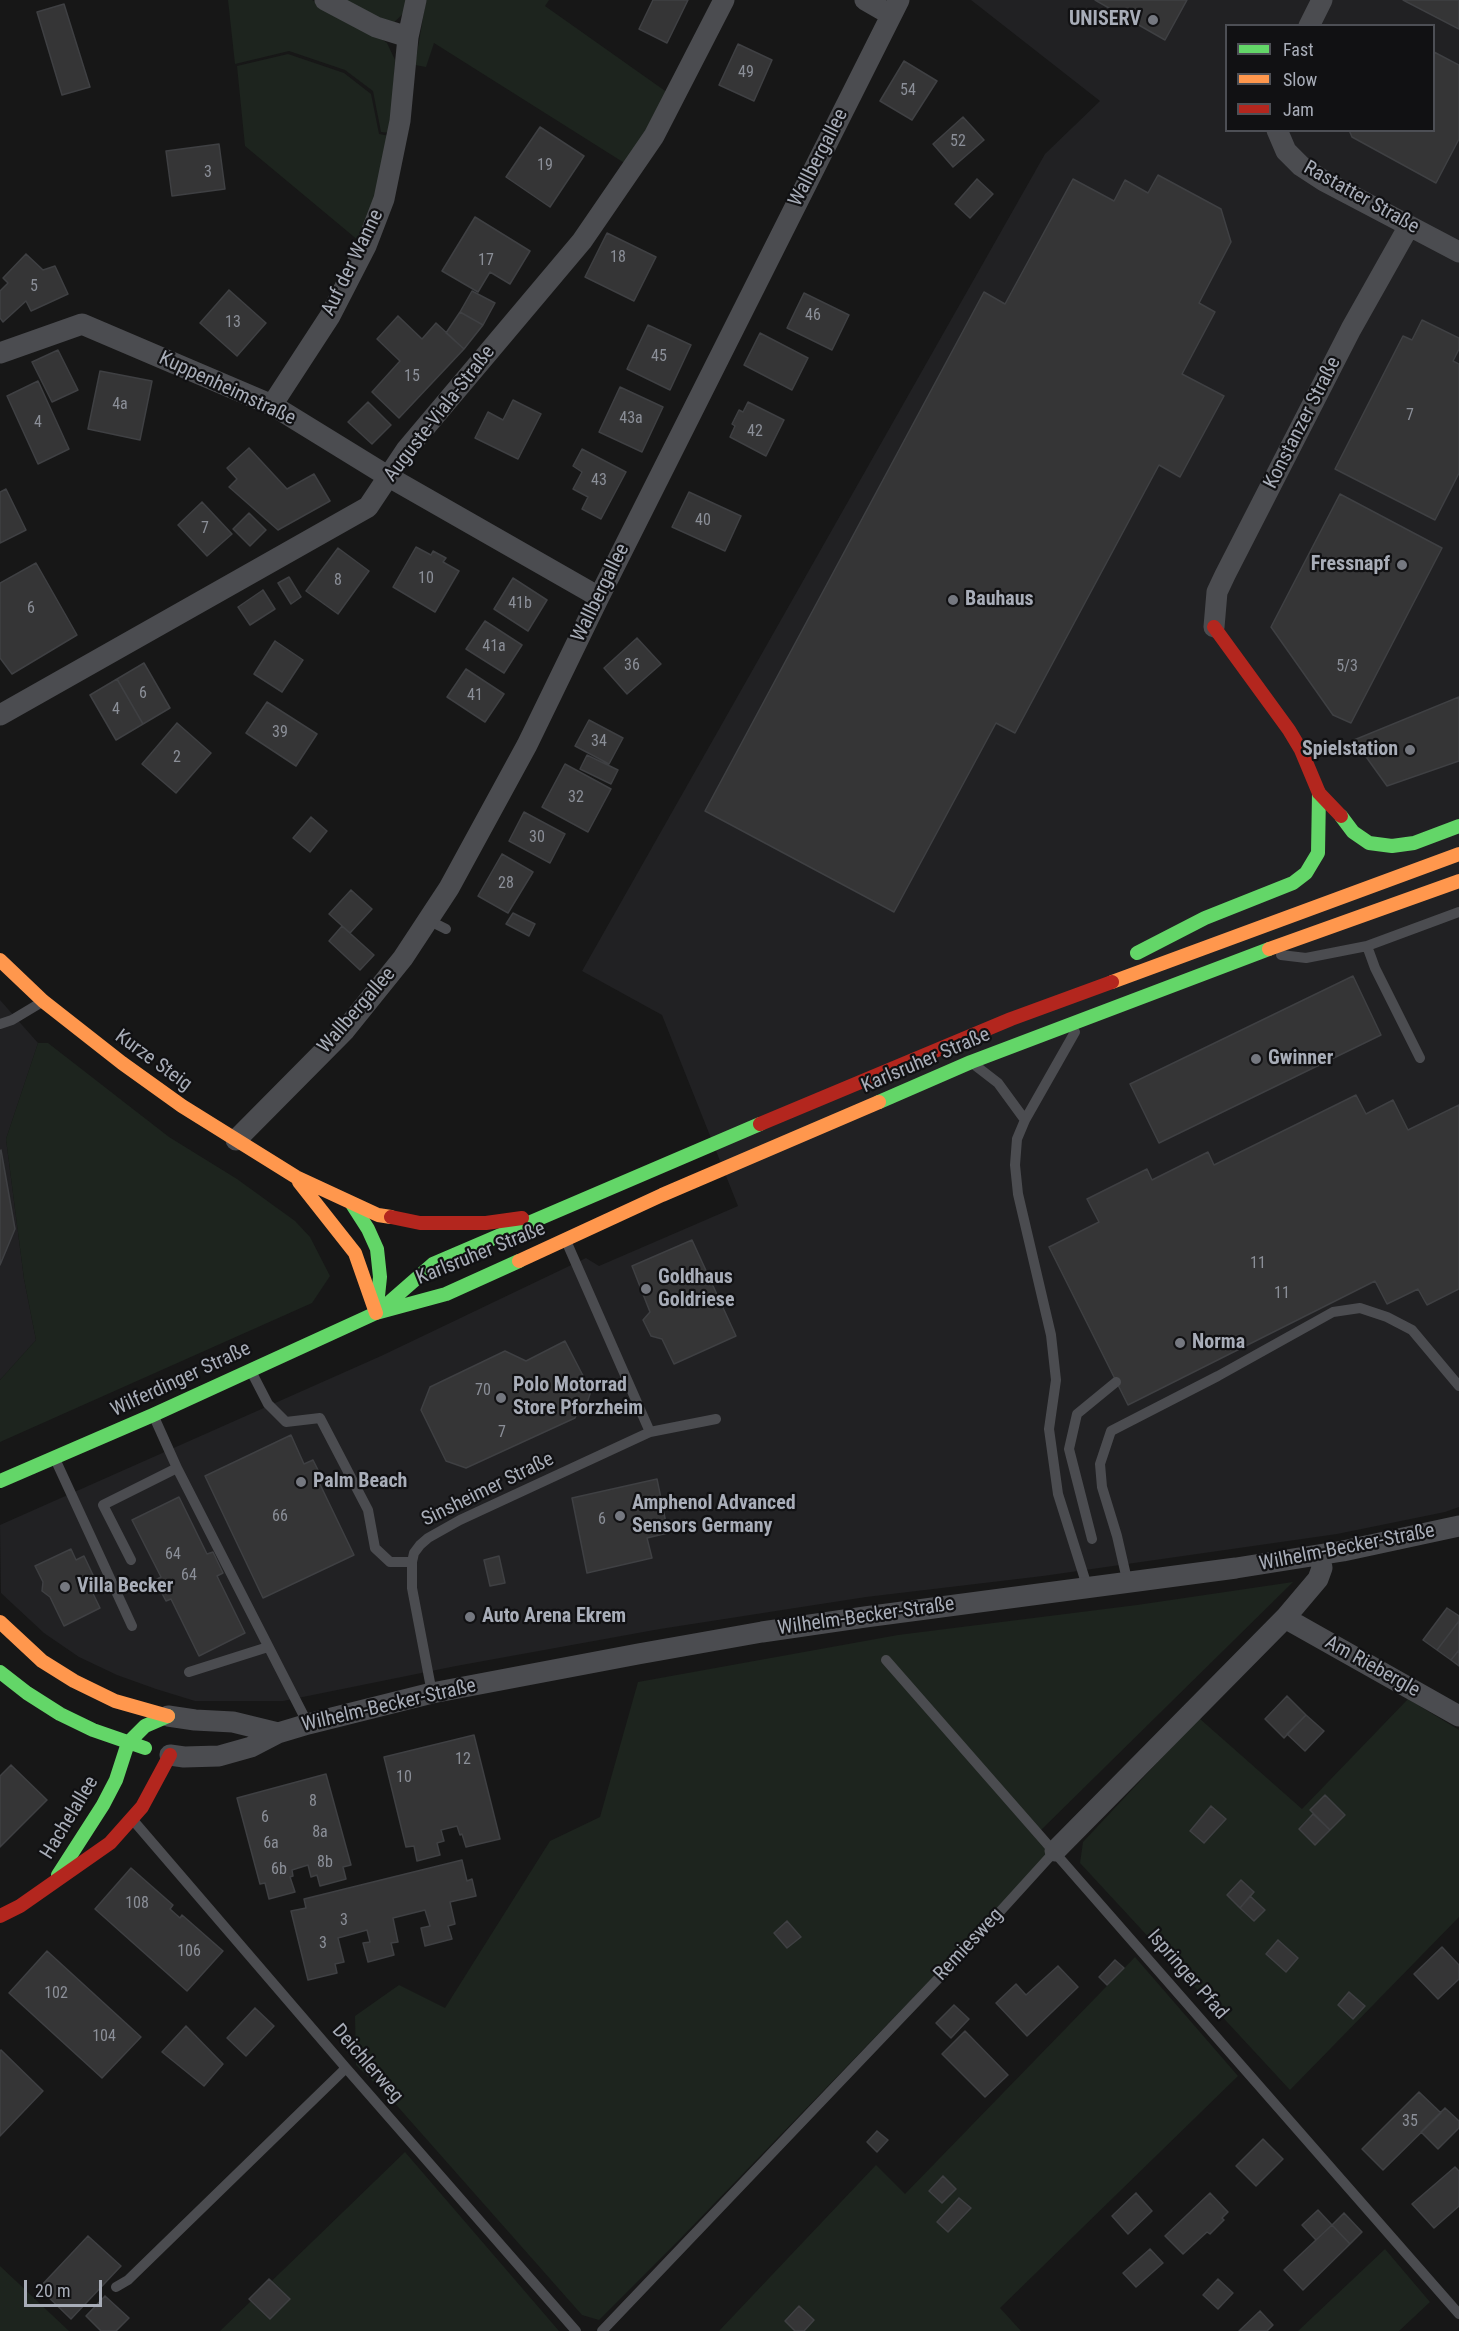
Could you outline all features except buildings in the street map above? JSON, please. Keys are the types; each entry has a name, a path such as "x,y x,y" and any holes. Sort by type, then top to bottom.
{"main road":[{"path":"1214,627 1289,730 1319,793 1353,832 1369,843 1392,846 1414,843 1459,826"},
{"path":"1120,961 1206,918 1293,883 1306,873 1318,853 1319,793"},
{"name":"Karlsruher Straße","path":"376,1313 434,1264 541,1216 1011,1019 1459,854"},
{"name":"Karlsruher Straße","path":"376,1313 446,1294 681,1186 972,1062 1260,952 1459,881"},
{"name":"Kurze Steig","path":"0,960 43,1001 122,1063 182,1106 296,1178 378,1215 420,1223 486,1223 541,1216"},
{"path":"1011,1019 1099,972"},
{"name":"Kurze Steig","path":"296,1178 355,1253 376,1313"},
{"path":"352,1204 368,1228 377,1249 380,1277 376,1313"},
{"name":"Wilferdinger Straße","path":"0,1481 153,1416 376,1313"},
{"name":"Wilhelm-Becker-Straße","path":"0,1622 42,1660 74,1682 115,1701 169,1738"},
{"name":"Wilhelm-Becker-Straße","path":"0,1672 60,1714 93,1731 128,1743 169,1738"},
{"name":"Wilhelm-Becker-Straße","path":"128,1743 145,1726 169,1738"},
{"name":"Hachelallee","path":"0,1916 20,1906 110,1843 146,1801 169,1738"},
{"name":"Hachelallee","path":"55,1880 104,1805 116,1780 128,1743"}],"street":[{"path":"325,0 376,27 408,37"},
{"name":"Auf der Wanne","path":"272,405 330,316 366,246 384,199 400,121 408,37 416,0"},
{"name":"Auguste-Viala-Straße","path":"0,715 368,507 406,450 582,241 654,136 724,0"},
{"path":"865,0 895,8"},
{"path":"1310,24 1322,0"},
{"name":"Wallbergallee","path":"236,1140 345,1030 403,958 437,925 449,888 527,746 598,597 895,8"},
{"name":"Rastatter Straße","path":"1278,132 1286,151 1301,166 1324,181 1459,252"},
{"name":"Konstanzer Straße","path":"1214,627 1217,592 1361,310 1409,226"},
{"name":"Kuppenheimstraße","path":"0,353 82,324 272,405 389,477 598,597"},
{"name":"Wilhelm-Becker-Straße","path":"278,1733 233,1722 195,1720 169,1738 184,1757 219,1756 251,1747 278,1733 308,1724 432,1693 762,1632 975,1602 1128,1584 1320,1555 1459,1526"},
{"name":"Remiesweg","path":"1055,1851 1285,1618 1318,1579 1322,1569 1320,1555"},
{"name":"Am Riebergle","path":"1285,1618 1459,1716"}],"lane":[{"path":"1260,952 1306,958 1367,946 1459,912"},
{"path":"1367,946 1375,968 1420,1058"},
{"path":"0,1025 43,1001"},
{"path":"1083,1018 1057,1060 1025,1120 1017,1139 1015,1166 1018,1194 1051,1335 1056,1380 1049,1429 1058,1494 1088,1589"},
{"path":"972,1062 998,1083 1025,1120"},
{"path":"566,1240 650,1432"},
{"path":"1128,1584 1118,1536 1102,1487 1100,1464 1111,1431 1218,1376 1333,1312 1360,1308 1387,1317 1412,1330 1459,1386"},
{"path":"250,1370 268,1404 286,1422 320,1418 368,1509 375,1548 390,1562 412,1562 412,1588 432,1693"},
{"path":"1092,1539 1068,1449 1077,1414 1116,1382"},
{"path":"153,1416 177,1468 308,1724"},
{"name":"Sinsheimer Straße","path":"412,1562 414,1553 428,1538 459,1520 650,1432 716,1419"},
{"path":"54,1458 132,1626"},
{"path":"131,1560 103,1505 177,1468"},
{"path":"189,1672 268,1647"},
{"name":"Ispringer Pfad","path":"886,1660 1459,2314"},
{"name":"Deichlerweg","path":"132,1819 576,2331"},
{"name":"Remiesweg","path":"602,2331 956,1960 1055,1851"},
{"path":"116,2287 128,2280 346,2068"}],"shaded area":[{"path":"228,0 312,0 375,34 387,43 395,60 391,133 381,132 373,91 345,70 289,51 235,64"},
{"path":"337,0 407,0 404,13 390,26"},
{"path":"426,0 549,0 545,6 668,93 626,164 434,43 426,67 415,65"},
{"path":"971,0 1459,0 1459,1507 1445,1512 1337,1534 1043,1576 866,1597 660,1629 456,1666 283,1701 195,1701 117,1675 79,1657 44,1633 1,1593 0,1525 381,1356 586,1258 599,1266 738,1206 662,1015 582,971 1045,154 1100,101"},
{"path":"288,54 344,73 371,94 379,134 390,136 377,195 359,241 245,146 237,66"},
{"path":"0,1000 38,1043 6,1139 24,1279 36,1340 0,1380"},
{"path":"38,1043 48,1043 169,1137 237,1179 295,1221 310,1237 330,1276 312,1303 0,1442 0,1380 36,1340 24,1279 6,1139"},
{"path":"1293,1582 1039,1832 1055,1851 599,2320 582,2315 391,2099 356,2065 355,2016 399,1985 445,2008 550,1841 600,1817 638,1682 898,1635 1137,1605"},
{"path":"1408,1699 1459,1730 1459,1917 1290,2090 1080,1863 1083,1842 1199,1718 1302,1809"},
{"path":"1135,1957 1238,2076 1000,2308 1021,2331 719,2331 876,2165 905,2194"},
{"path":"405,2152 559,2331 220,2331"},
{"path":"1385,2249 1430,2302 1399,2331 1298,2331"},
{"path":"0,2266 69,2331 0,2331"}],"traffic: fast":[{"path":"1137,953 1205,918 1293,883 1306,873 1318,853 1319,793"},
{"path":"1341,816 1353,832 1369,843 1392,846 1414,843 1459,826"},
{"path":"879,1102 971,1062 1269,949"},
{"path":"385,1306 433,1264 760,1124"},
{"path":"352,1204 368,1229 377,1249 380,1277 378,1296"},
{"path":"0,1481 153,1415 376,1313 446,1294 519,1261"},
{"path":"0,1672 60,1714 93,1730 145,1748"},
{"path":"58,1875 103,1805 116,1780 128,1743 145,1726 168,1716"}],"traffic: slow":[{"path":"1112,982 1459,854"},
{"path":"1269,949 1459,881"},
{"path":"0,960 43,1001 122,1063 182,1106 296,1177 378,1215 391,1217"},
{"path":"519,1261 662,1195 879,1102"},
{"path":"299,1182 355,1253 376,1313"},
{"path":"0,1622 42,1661 74,1681 115,1701 168,1716"}],"traffic: jam":[{"path":"1214,627 1289,730 1301,750 1319,793 1341,816"},
{"path":"760,1124 1011,1019 1112,982"},
{"path":"391,1217 420,1223 486,1223 522,1218"},
{"path":"0,1916 20,1906 110,1843 142,1807 170,1755"}],"place":[{"name":"UNISERV","path":"1153,20"},
{"name":"Fressnapf","path":"1402,565"},
{"name":"Bauhaus","path":"953,600"},
{"name":"Spielstation","path":"1410,750"},
{"name":"Gwinner","path":"1256,1059"},
{"name":"Goldhaus Goldriese","path":"646,1289"},
{"name":"Norma","path":"1180,1343"},
{"name":"Polo Motorrad Store Pforzheim","path":"501,1398"},
{"name":"Palm Beach","path":"301,1482"},
{"name":"Amphenol Advanced Sensors Germany","path":"620,1516"},
{"name":"Villa Becker","path":"65,1587"},
{"name":"Auto Arena Ekrem","path":"470,1617"}]}
